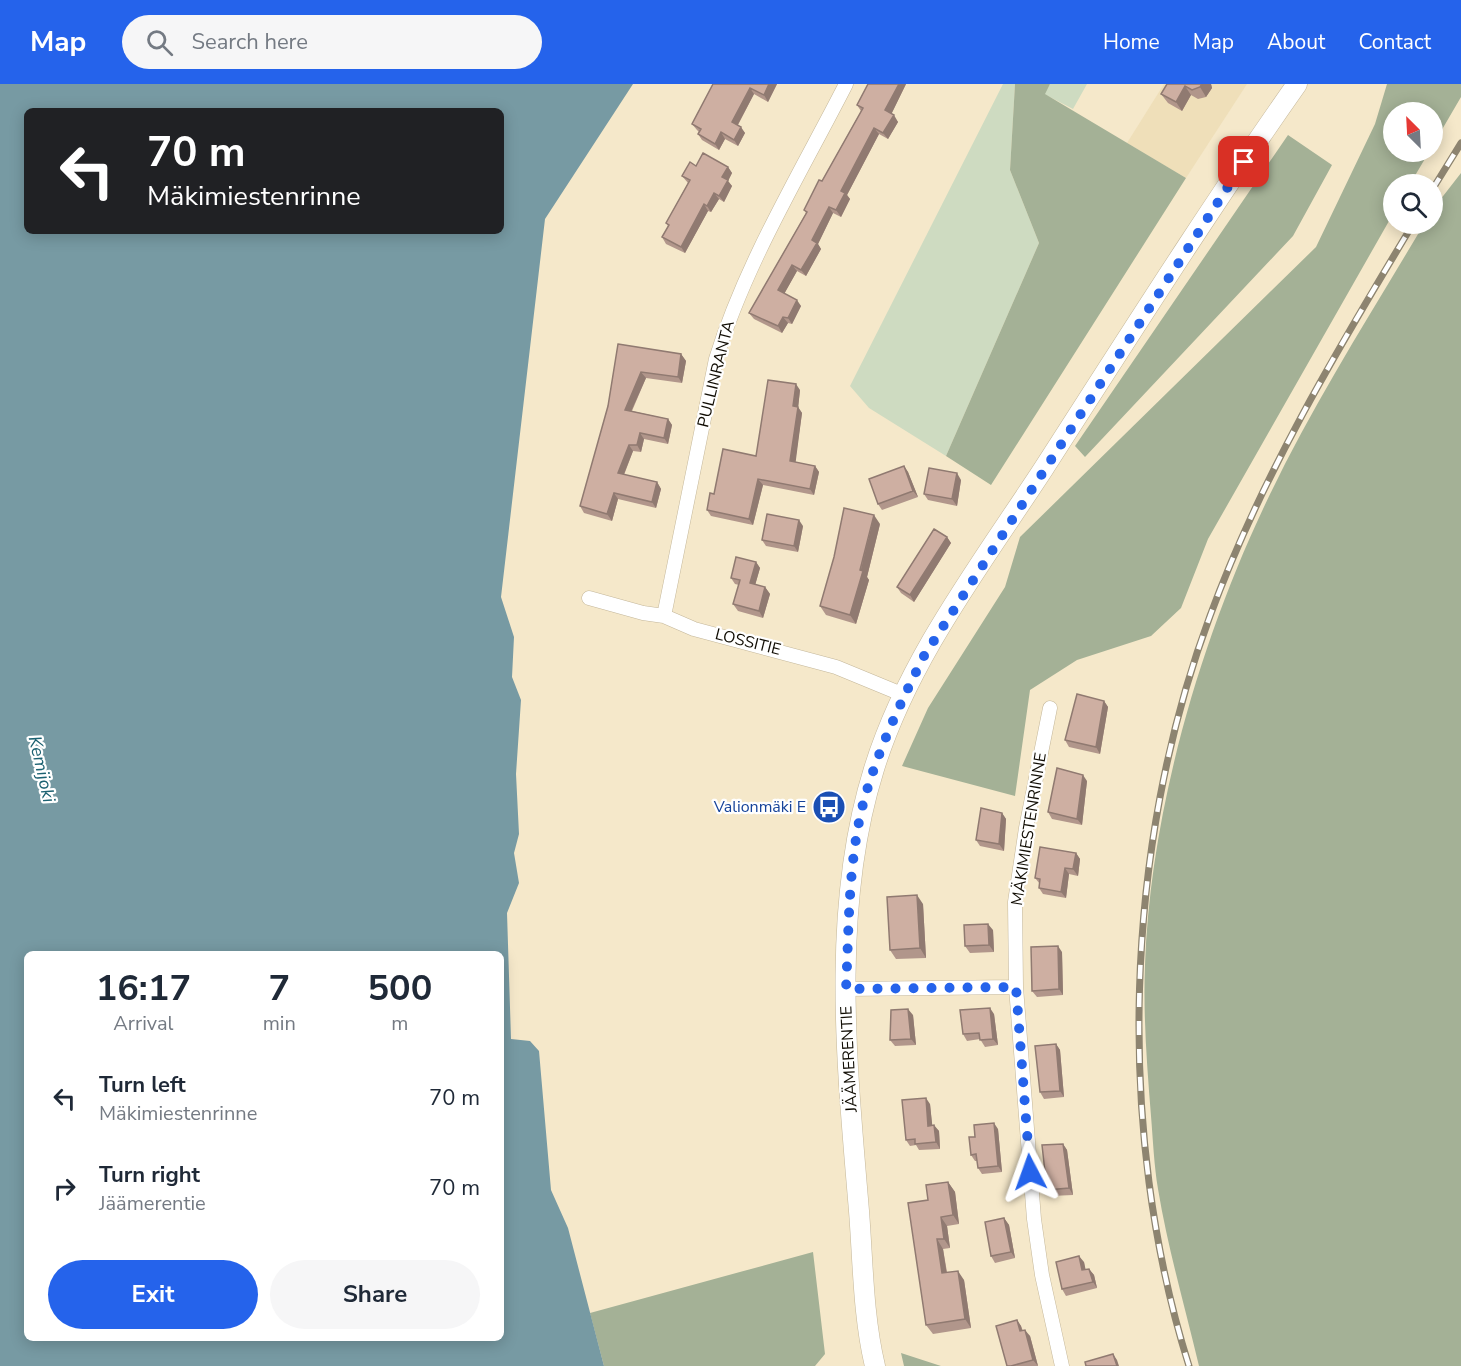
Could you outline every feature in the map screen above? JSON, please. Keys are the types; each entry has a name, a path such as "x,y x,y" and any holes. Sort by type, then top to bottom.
{"main road":[{"name":"JÄÄMERENTIE","path":"875,1366 854,1147 846,989 853,868 862,810 890,723 955,604 1294,85"}],"street":[{"name":"PULLINRANTA","path":"664,616 716,359 729,319 745,280 846,84"},
{"name":"LOSSITIE","path":"589,598 633,611 664,616 694,628 836,667 904,694"},
{"name":"MÄKIMIESTENRINNE","path":"1050,708 1026,828 1015,902 1016,987 1034,1219 1042,1275 1062,1366"},
{"path":"846,989 1016,987"}],"shaded area":[{"path":"1164,84 1247,84 1186,178 1127,143"}],"green space":[{"path":"1003,84 1015,84 1010,170 1039,243 946,456 869,408 850,386"},
{"path":"1015,84 1050,84 1045,94 1186,178 991,485 946,456 1039,243 1010,170"},
{"path":"1050,84 1087,84 1073,109 1044,94"},
{"path":"1387,84 1461,84 1461,97 1443,128 1443,102 1383,102 1383,162 1423,162 1416,174 1383,174 1383,232 1208,539 1181,608 1151,636 1077,660 1030,690 1015,796 902,766 928,708 1005,587 1020,537 1316,247 1375,124"},
{"path":"1288,135 1332,165 1293,236 1085,457 1075,446"},
{"path":"1461,173 1461,1366 1199,1366 1158,1189 1146,1040 1145,965 1149,908 1168,790 1182,731 1218,616 1263,509 1340,364 1418,234 1443,234 1443,196"},
{"path":"813,1252 825,1354 815,1366 604,1366 590,1313"},
{"path":"901,1353 941,1366 904,1366"}],"water":[{"name":"Kemijoki","path":"0,84 633,84 545,219 501,597 514,637 512,677 521,700 516,774 519,834 514,853 519,883 507,913 511,1039 530,1041 539,1051 551,1190 568,1228 604,1366 0,1366"}],"building":[{"path":"713,84 769,84 764,95 750,88 732,122 741,127 734,140 721,132 715,144 698,134 701,129 692,124"},
{"path":"868,84 899,84 885,110 894,115 883,133 874,128 841,191 845,193 836,210 829,207 812,240 817,243 801,270 792,265 778,290 797,300 788,318 783,317 778,326 749,313 807,212 804,210 819,180 822,181 863,108 857,105"},
{"path":"1167,84 1202,84 1192,90 1185,86 1176,102 1161,94"},
{"path":"703,153 728,167 722,177 728,180 719,196 714,193 707,206 704,204 681,247 662,237 669,225 666,223 690,180 682,176 690,162 696,166"},
{"path":"618,344 681,354 678,377 641,372 625,410 668,419 664,438 640,433 637,445 629,445 618,473 657,482 652,502 614,493 607,514 580,506 608,406"},
{"path":"768,380 796,384 793,406 798,407 790,461 815,466 810,489 758,479 749,519 707,510 710,493 714,494 723,449 756,456"},
{"path":"904,466 913,491 878,504 869,479"},
{"path":"929,468 957,473 952,499 924,494"},
{"path":"844,508 874,515 860,570 863,571 850,615 820,606 834,557"},
{"path":"767,514 799,520 794,546 762,540"},
{"path":"934,529 947,537 910,595 897,587"},
{"path":"736,557 756,562 750,583 765,587 759,611 733,604 740,580 731,578"},
{"path":"1077,694 1104,701 1096,747 1065,740"},
{"path":"1057,768 1083,775 1077,819 1048,812"},
{"path":"981,808 1002,813 999,844 976,840"},
{"path":"1040,847 1076,853 1073,869 1065,868 1061,892 1039,888 1040,879 1035,878"},
{"path":"917,895 920,948 890,950 887,897"},
{"path":"988,924 989,945 965,946 964,925"},
{"path":"1058,946 1059,989 1032,991 1031,947"},
{"path":"990,1008 993,1039 980,1040 979,1033 963,1034 960,1010"},
{"path":"908,1009 911,1039 890,1040 891,1010"},
{"path":"1056,1044 1060,1091 1040,1092 1035,1046"},
{"path":"926,1098 928,1126 934,1125 936,1142 915,1144 915,1139 906,1140 902,1100"},
{"path":"994,1123 998,1166 978,1168 976,1154 971,1155 969,1137 975,1137 974,1125"},
{"path":"1063,1144 1069,1188 1047,1190 1042,1145"},
{"path":"948,1182 953,1215 941,1217 944,1239 937,1239 942,1273 958,1271 965,1319 926,1325 908,1203 928,1200 926,1185"},
{"path":"1004,1218 1011,1252 991,1256 985,1222"},
{"path":"1079,1256 1082,1270 1089,1269 1093,1282 1062,1289 1056,1262"},
{"path":"1017,1320 1020,1331 1025,1330 1033,1360 1007,1366 996,1326"},
{"path":"1113,1354 1117,1366 1086,1366 1085,1362"}],"railway":[{"path":"1442,174 1461,143"},
{"path":"1189,1366 1165,1276 1149,1182 1140,1086 1140,989 1146,892 1160,797 1181,705 1210,616 1230,564 1302,415 1407,234"}],"place":[{"name":"Valionmäki E","path":"829,807"}],"route":[{"path":"1030,1172 1016,987 846,989 852,875 862,810 890,723 924,656 955,604 1244,162"}]}
